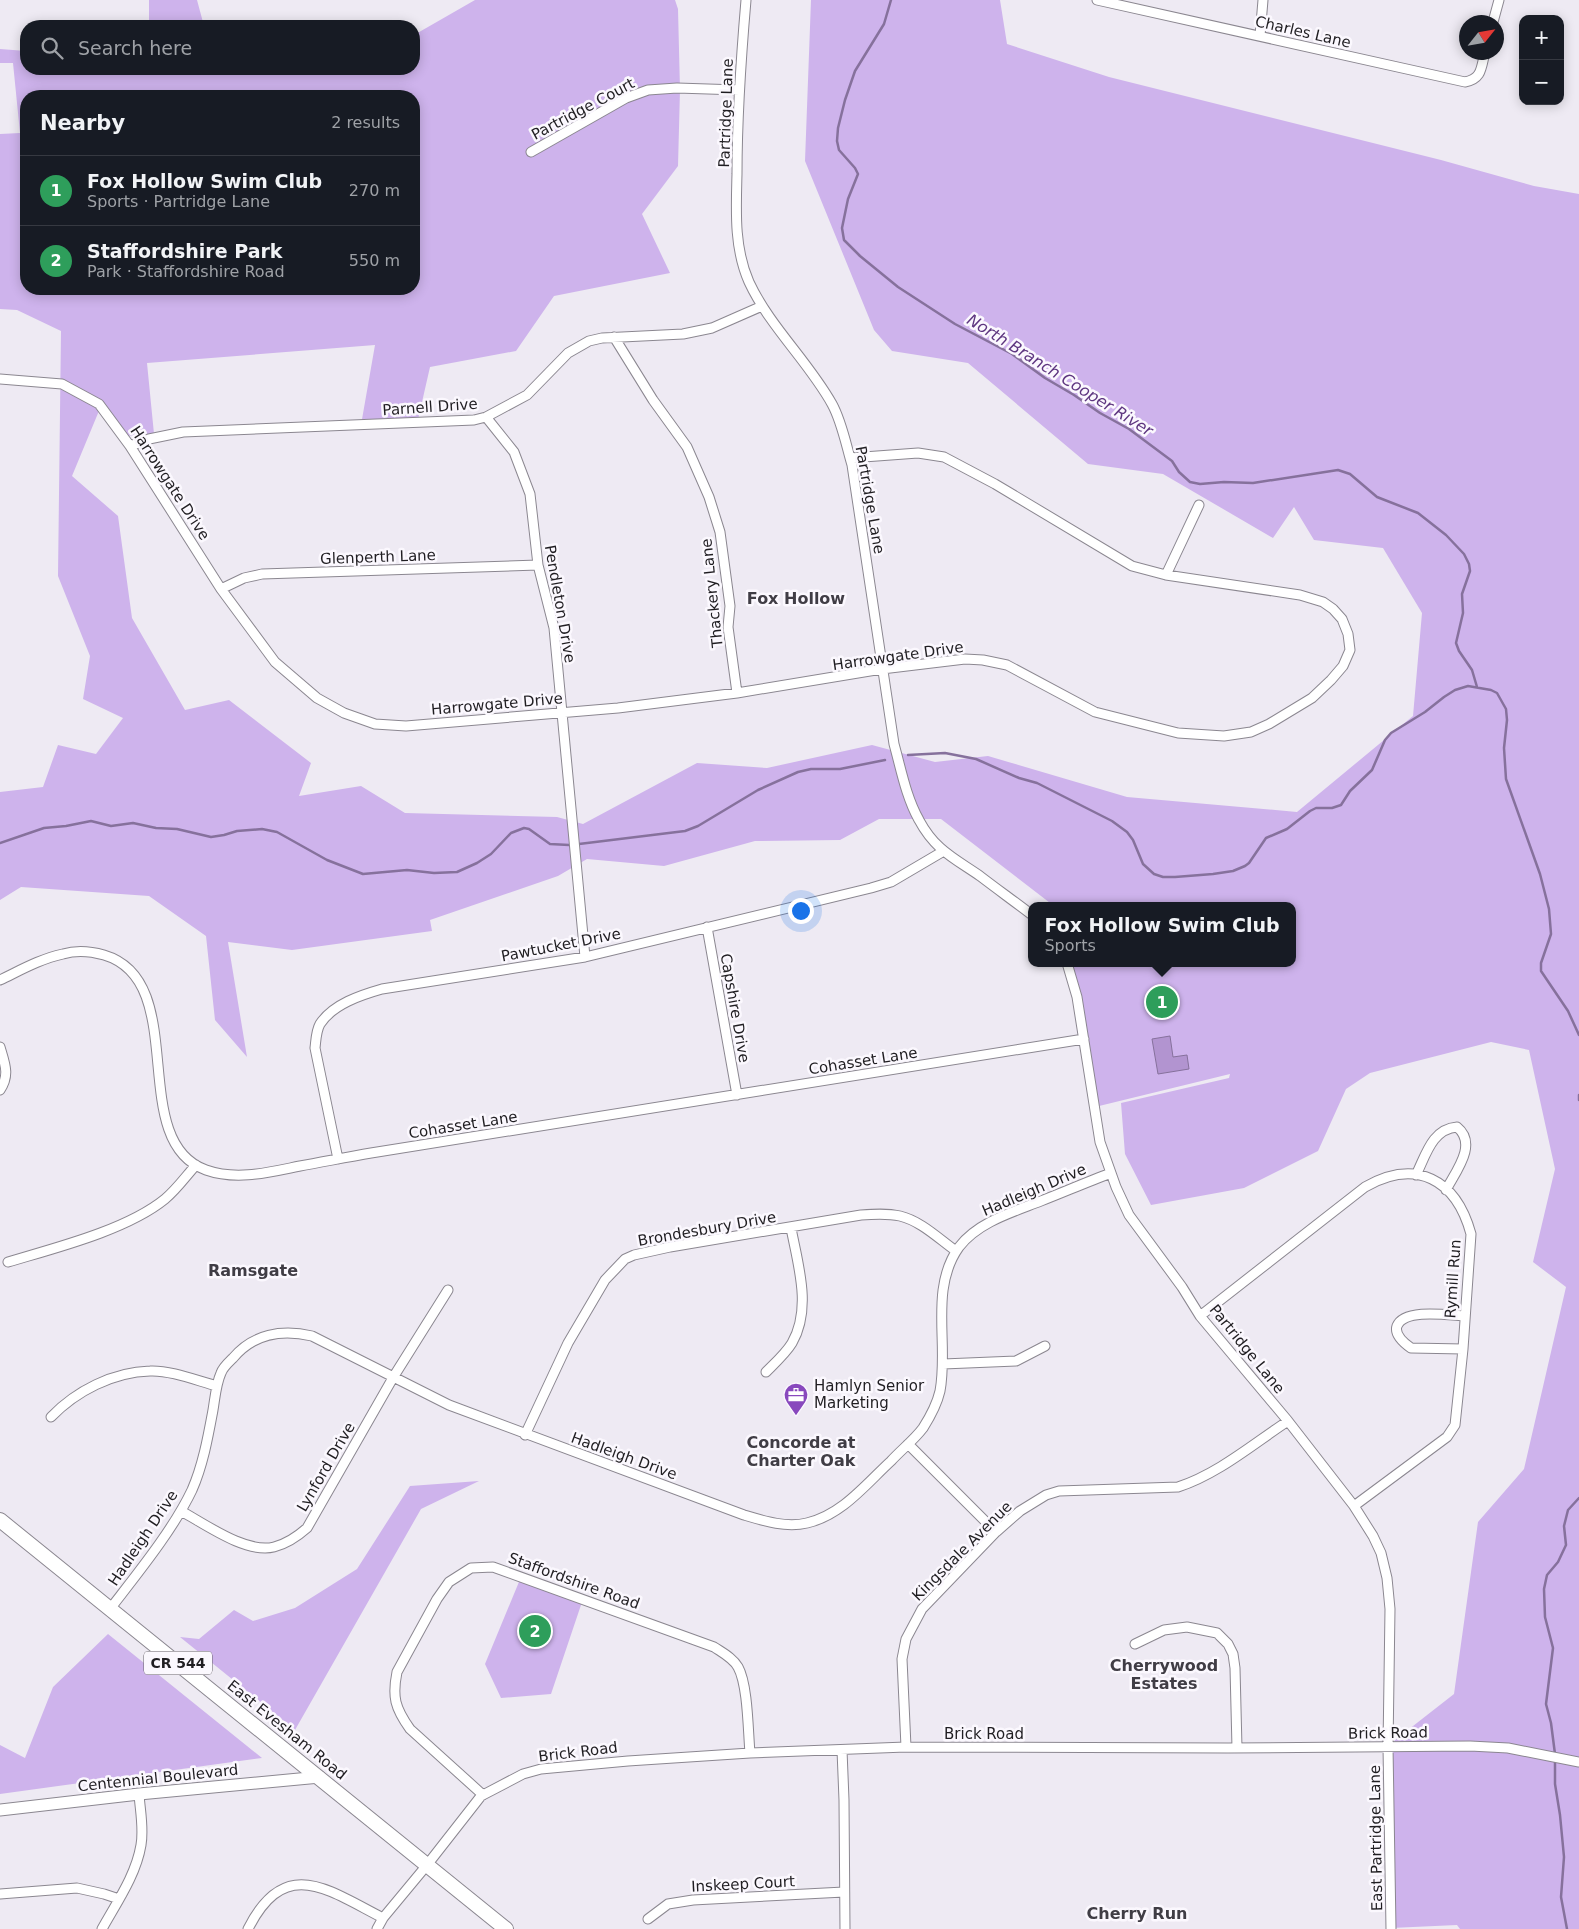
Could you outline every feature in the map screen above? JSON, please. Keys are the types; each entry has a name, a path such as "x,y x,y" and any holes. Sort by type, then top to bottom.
{"main road":[{"name":"East Evesham Road","path":"0,1520 506,1929"},
{"name":"Centennial Boulevard","path":"0,1810 139,1794 320,1777"}],"street":[{"name":"Partridge Lane","path":"746,0 739,90 736,230 741,259 749,281 762,306 814,375 833,406 843,430 850,458 894,744 918,820 942,852 979,876 1028,912"},
{"name":"Charles Lane","path":"1096,0 1465,82 1473,81 1479,75 1483,60"},
{"path":"1260,36 1263,0"},
{"path":"1495,15 1499,0"},
{"name":"Partridge Court","path":"531,152 626,98 648,90 677,88 739,90"},
{"name":"Parnell Drive","path":"130,446 149,439 183,432 474,420 486,417 527,394 568,353 589,341 614,337 683,334 712,328 762,306"},
{"name":"Thackery Lane","path":"614,337 652,400 687,447 709,497 720,532 730,606 728,627 737,693"},
{"name":"Harrowgate Drive","path":"0,379 62,384 99,404 130,446 221,589 275,662 317,698 344,713 375,724 406,726 618,708 737,693 882,669 965,659 1007,664 1095,712 1178,733 1224,736 1252,732 1291,712 1312,698 1343,666 1350,650 1348,634 1342,619 1334,609 1324,602 1300,595 1166,575 1132,566 995,484 944,457 918,453 850,458"},
{"name":"Pendleton Drive","path":"486,417 514,452 530,494 538,565 554,628 585,957"},
{"path":"1166,575 1199,505"},
{"name":"Glenperth Lane","path":"221,589 244,578 262,574 538,565"},
{"name":"Pawtucket Drive","path":"338,1159 315,1048 316,1034 321,1024 337,1008 362,995 382,989 585,957 891,882 942,852"},
{"name":"Capshire Drive","path":"707,927 737,1095"},
{"name":"Cohasset Lane","path":"0,980 41,960 65,953 81,951 112,958 125,966 141,988 152,1015 162,1096 167,1125 173,1139 182,1153 196,1165 206,1170 228,1175 256,1175 338,1159 1084,1039"},
{"name":"Partridge Lane","path":"1068,967 1078,997 1100,1142 1129,1215 1182,1287 1200,1316 1288,1421 1354,1506 1373,1536 1381,1553 1387,1578 1390,1609 1388,1748"},
{"path":"0,1048 7,1072 6,1081 0,1090"},
{"path":"1416,1175 1439,1133 1448,1128 1457,1127 1463,1132 1467,1141 1466,1150 1446,1190"},
{"path":"8,1262 68,1245 130,1220 166,1199 196,1165"},
{"name":"Hadleigh Drive","path":"110,1609 181,1511 192,1489 206,1449 221,1371 238,1352 251,1342 277,1333 296,1333 312,1336 449,1405 744,1515 768,1522 791,1525 806,1524 833,1513 848,1502 908,1444 922,1429 935,1408 940,1391 943,1364 941,1309 951,1259 956,1251 977,1230 997,1219 1111,1173"},
{"name":"Rymill Run","path":"1200,1316 1365,1187 1380,1178 1398,1174 1428,1176 1456,1200 1466,1217 1471,1234 1463,1349 1455,1425 1447,1437 1354,1506"},
{"name":"Brondesbury Drive","path":"525,1434 568,1343 605,1280 625,1259 634,1255 670,1247 861,1215 881,1214 901,1216 918,1224 956,1251"},
{"path":"766,1372 792,1343 799,1323 803,1299 791,1228"},
{"name":"Lynford Drive","path":"181,1511 232,1539 251,1547 264,1549 274,1547 299,1535 307,1528 394,1376 448,1290"},
{"path":"1463,1349 1411,1348 1398,1336 1396,1329 1399,1322 1405,1317 1414,1314 1464,1316"},
{"path":"943,1364 1016,1361 1045,1346"},
{"path":"52,1417 64,1404 81,1392 127,1375 151,1371 217,1386"},
{"name":"Kingsdale Avenue","path":"906,1747 902,1659 906,1639 922,1609 996,1532 1020,1511 1046,1495 1059,1490 1178,1486 1192,1482 1288,1421"},
{"path":"908,1444 996,1532"},
{"name":"Staffordshire Road","path":"483,1794 410,1729 401,1717 395,1701 394,1685 397,1672 437,1599 449,1582 472,1568 493,1567 714,1647 738,1667 743,1681 750,1753"},
{"path":"1135,1644 1164,1630 1187,1627 1216,1633 1228,1644 1234,1661 1237,1748"},
{"name":"Brick Road","path":"377,1929 382,1918 483,1794 523,1774 541,1769 750,1753 906,1747 1388,1748 1470,1746 1508,1748 1579,1762"},
{"name":"East Partridge Lane","path":"1388,1748 1391,1929"},
{"path":"842,1750 845,1929"},
{"path":"102,1929 133,1872 141,1844 142,1823 139,1794"},
{"path":"248,1929 263,1905 273,1894 286,1887 296,1885 324,1888 382,1918"},
{"path":"0,1894 77,1888 118,1899"},
{"name":"Inskeep Court","path":"648,1919 668,1904 693,1900 844,1892"}],"shaded area":[{"path":"149,0 197,0 202,20 149,20"},
{"path":"475,0 675,0 678,9 680,90 678,166 642,214 670,273 554,296 516,351 430,367 417,424 361,425 375,345 147,363 154,434 124,436 101,406 72,476 118,516 132,618 185,710 229,700 311,763 299,796 361,786 405,813 557,817 583,824 697,763 767,768 872,745 935,762 988,756 1127,797 1297,812 1413,716 1422,613 1383,548 1314,540 1294,507 1273,538 1163,474 1088,464 968,363 892,351 874,330 805,161 811,0 1000,0 1007,44 1109,77 1441,160 1534,186 1579,194 1579,1929 1460,1929 1457,1925 1391,1928 1390,1744 1454,1694 1478,1522 1524,1469 1566,1287 1533,1262 1555,1169 1529,1050 1491,1042 1370,1073 1346,1089 1318,1151 1244,1188 1151,1205 1125,1154 1121,1103 1229,1078 1230,1074 1095,1107 1068,967 1296,967 1296,902 1049,902 941,819 879,819 840,840 755,841 664,866 587,859 558,876 430,920 432,931 292,950 228,942 247,1057 215,1020 206,936 149,896 21,887 0,900 0,792 43,787 58,745 96,754 123,718 83,699 90,656 58,576 61,331 17,310 0,309 0,134 20,133 13,63 0,63 0,49 20,51 20,75 420,75 420,32"},
{"path":"1170,1036 1173,1057 1187,1055 1189,1069 1158,1074 1152,1039"},
{"path":"479,1481 421,1509 295,1730 180,1637 199,1639 234,1610 253,1621 295,1608 357,1569 410,1486"},
{"path":"521,1577 583,1599 551,1694 501,1698 485,1664"},
{"path":"108,1634 262,1758 0,1794 0,1745 25,1758 53,1687"}],"waterway":[{"name":"North Branch Cooper River","path":"891,0 884,24 855,71 838,128 837,141 839,150 858,174 848,199 842,228 844,240 860,256 898,287 955,324 1012,354 1045,378 1129,429 1172,461 1179,472 1190,482 1200,484 1224,482 1253,483 1338,470 1350,474 1377,497 1418,513 1446,535 1464,554 1469,564 1470,571 1462,594 1463,613 1456,643 1472,670 1477,687"},
{"path":"908,755 945,753 976,759 1019,778 1037,783 1112,821 1127,832 1133,840 1143,864 1154,874 1163,877 1213,874 1233,871 1245,866 1266,838 1287,829 1310,811 1316,808 1332,808 1341,805 1350,791 1372,770 1385,740 1391,733 1425,712 1444,697 1455,690 1468,686 1491,690 1497,693 1506,709 1507,720 1504,748 1506,779 1540,874 1549,909 1551,934 1541,963 1541,971 1568,1011 1579,1035"},
{"path":"579,844 685,831 698,826 758,790 798,772 811,769 840,769 885,760"},
{"path":"0,843 44,828 91,821 111,826 133,823 156,828 177,829 211,837 237,831 262,829 277,832 327,860 363,874 407,870 434,873 457,872 491,854 511,833 524,828 529,829 550,844 569,845"},
{"name":"North Branch Cooper River","path":"1579,1095 1579,1100"},
{"name":"North Branch Cooper River","path":"1555,1754 1551,1723 1546,1704 1553,1648 1545,1617 1544,1589 1547,1575 1558,1562 1566,1545 1564,1526 1568,1510 1579,1498"},
{"name":"North Branch Cooper River","path":"1555,1759 1555,1784 1564,1857 1561,1897 1567,1929"}],"place":[{"name":"Fox Hollow Swim Club","path":"1162,1002"},
{"name":"Hamlyn Senior Marketing","path":"796,1416"},
{"name":"Staffordshire Park","path":"535,1631"}],"district":[{"name":"Fox Hollow","path":"796,598"},
{"name":"Ramsgate","path":"253,1270"},
{"name":"Concorde at Charter Oak","path":"801,1451"},
{"name":"Cherrywood Estates","path":"1164,1674"},
{"name":"Cherry Run","path":"1137,1913"}]}
